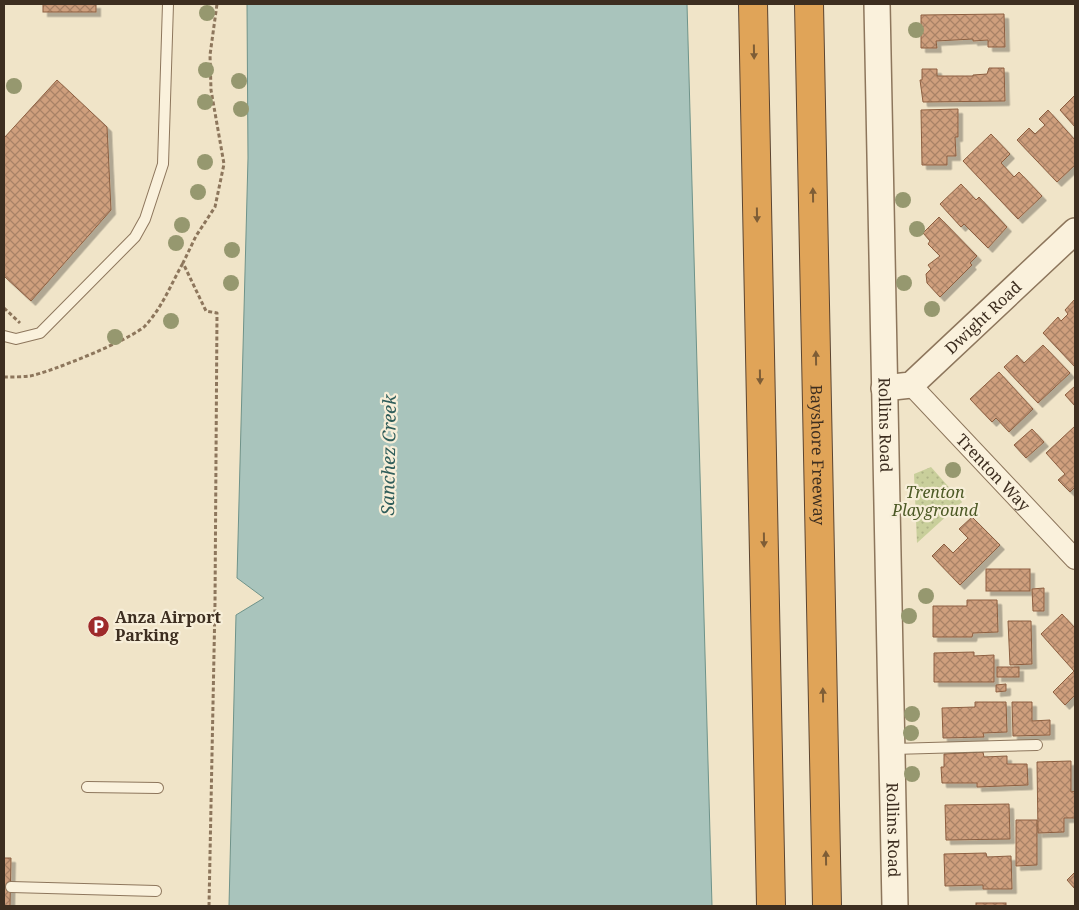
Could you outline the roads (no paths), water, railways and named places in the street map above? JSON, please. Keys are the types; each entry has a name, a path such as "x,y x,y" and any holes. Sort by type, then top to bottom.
{"highway":[{"path":"753,4 771,906"},
{"name":"Bayshore Freeway","path":"809,4 827,906"}],"street":[{"name":"Rollins Road","path":"877,4 895,906"},
{"name":"Dwight Road","path":"911,385 1075,231"},
{"path":"884,388 911,385"},
{"name":"Trenton Way","path":"911,385 1075,559"}],"lane":[{"path":"4,336 16,339 40,333 135,237 145,219 163,164 168,4"},
{"path":"892,749 1037,745"},
{"path":"87,787 158,788"},
{"path":"11,888 156,891"}],"water":[{"name":"Sanchez Creek","path":"247,4 687,4 712,906 229,906 236,615 264,598 237,578 248,158"}],"place":[{"name":"Anza Airport Parking","path":"99,626"}],"park label":[{"name":"Trenton Playground","path":"935,501"}]}
